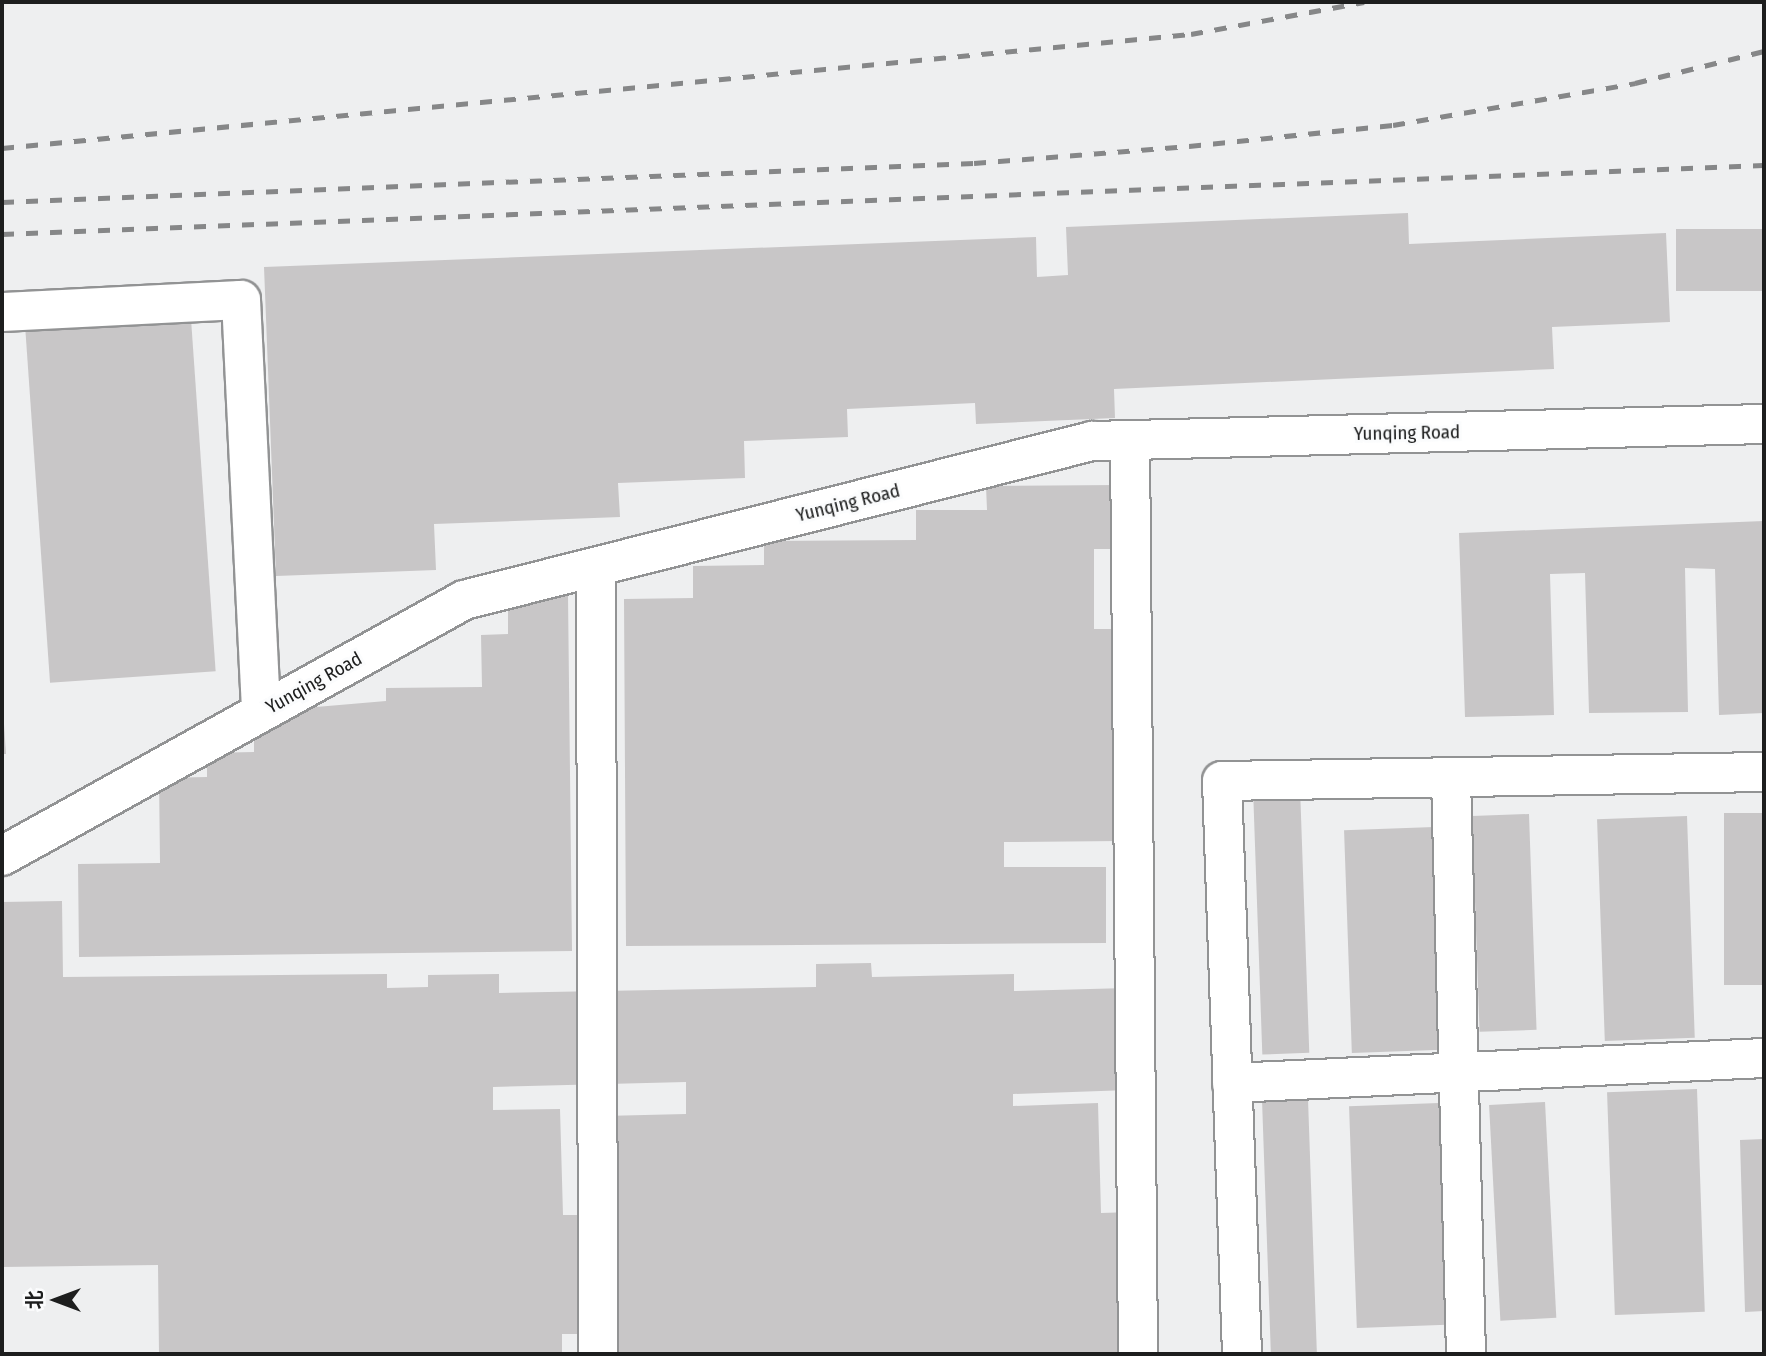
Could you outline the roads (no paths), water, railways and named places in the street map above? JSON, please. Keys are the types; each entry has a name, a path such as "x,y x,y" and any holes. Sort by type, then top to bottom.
{"street":[{"path":"2,313 241,300 261,712"},
{"name":"Yunqing Road","path":"2,856 464,600 1092,441 1764,424"},
{"path":"1130,439 1138,1354"},
{"path":"596,567 598,1354"},
{"path":"1242,1354 1222,781 1764,772"},
{"path":"1451,778 1466,1354"},
{"path":"1232,1083 1764,1058"}],"railway":[{"path":"2,148 1191,34 1364,2"},
{"path":"2,202 974,163 1189,146 1393,125 1635,83 1764,51"},
{"path":"2,234 1764,165"}]}
